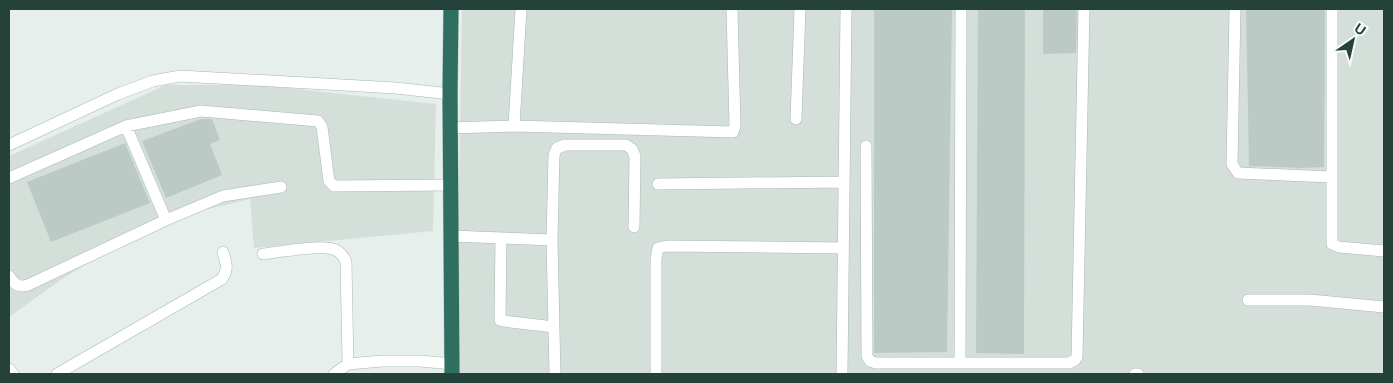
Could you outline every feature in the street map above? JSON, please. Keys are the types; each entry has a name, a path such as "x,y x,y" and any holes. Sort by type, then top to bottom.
{"highway":[{"path":"451,9 452,369"}],"lane":[{"path":"514,126 521,9"},
{"path":"450,128 514,126 733,132 735,126 732,9"},
{"path":"796,119 800,9"},
{"path":"842,374 846,9"},
{"path":"960,363 961,9"},
{"path":"866,146 867,356 870,361 876,363 1069,363 1077,357 1084,9"},
{"path":"1235,9 1232,164 1238,173 1331,178"},
{"path":"1332,9 1332,244 1339,247 1384,251"},
{"path":"9,145 118,94 153,81 180,76 396,88 450,94"},
{"path":"9,178 126,126 201,111 315,120 322,127 330,181 334,186 450,185"},
{"path":"126,126 166,220"},
{"path":"555,374 552,240 554,155 557,148 565,145 626,145 632,149 635,156 634,227"},
{"path":"658,184 844,182"},
{"path":"9,276 14,284 18,286 28,285 166,220 223,196 281,187"},
{"path":"451,236 552,240"},
{"path":"501,238 500,320 554,328"},
{"path":"656,374 656,259 658,248 667,246 843,248"},
{"path":"263,254 301,249 333,249 343,256 346,262 348,364"},
{"path":"57,374 222,279 228,266 223,252"},
{"path":"1248,300 1310,300 1384,307"},
{"path":"334,374 348,364 382,361 420,361 452,369"},
{"path":"9,369 13,374"}],"shaded area":[{"path":"462,9 1384,9 1384,374 456,374"},
{"path":"166,85 258,85 436,104 433,231 254,248 250,199 204,210 105,253 62,279 9,317 9,156"}],"building":[{"path":"874,9 952,9 947,352 874,353"},
{"path":"978,9 1025,9 1024,354 976,353"},
{"path":"1043,9 1077,9 1076,53 1043,54"},
{"path":"1246,9 1325,9 1324,167 1249,166"},
{"path":"201,119 212,119 220,140 210,144 222,175 166,198 142,141"},
{"path":"125,143 150,203 51,242 27,182"}]}
